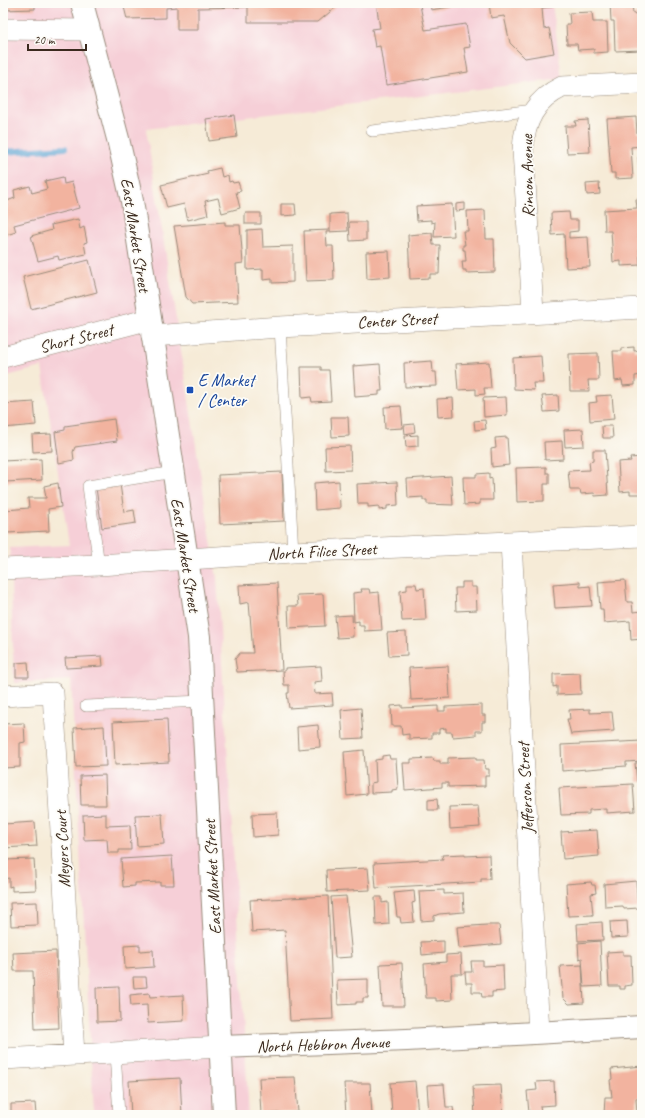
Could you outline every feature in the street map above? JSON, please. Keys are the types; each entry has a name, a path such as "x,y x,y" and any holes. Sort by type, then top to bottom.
{"main road":[{"name":"East Market Street","path":"82,3 118,139 132,201 199,637 224,1115"},
{"name":"North Hebbron Avenue","path":"221,1048 407,1040 642,1027"}],"street":[{"path":"3,29 89,30"},
{"name":"Rincon Avenue","path":"533,312 523,150 524,134 527,122 533,110 551,92 562,88 642,83"},
{"name":"Center Street","path":"151,328 280,326 533,312 642,308"},
{"name":"Short Street","path":"3,357 151,328"},
{"name":"North Filice Street","path":"3,570 293,552 642,536"},
{"name":"Jefferson Street","path":"511,543 539,1032"},
{"name":"Meyers Court","path":"3,696 53,693 74,1055"},
{"name":"North Hebbron Avenue","path":"3,1058 221,1048"}],"lane":[{"path":"372,131 533,110"},
{"path":"280,326 293,552"},
{"path":"99,565 88,486 174,472"},
{"path":"86,706 203,701"},
{"path":"115,1053 119,1115"}],"shaded area":[{"path":"3,3 552,3 562,79 146,129 217,578 249,1115 94,1115 71,680 14,683 10,548 69,545 42,367 3,377"}],"building":[{"path":"3,3 35,3 35,9 3,10"},
{"path":"123,3 336,3 336,7 318,22 248,22 248,7 198,8 198,30 177,30 177,7 166,8 166,18 127,19"},
{"path":"376,3 427,3 420,5 425,30 466,24 470,47 464,48 468,72 386,85 380,46 375,47 372,29 380,28"},
{"path":"430,3 467,3 467,4 431,10"},
{"path":"489,3 551,3 552,7 542,8 544,29 549,28 554,53 525,58 510,43 504,16 491,18"},
{"path":"610,3 632,3 633,14 639,13 639,17 642,16 642,50 615,51 614,21 611,21"},
{"path":"592,12 593,22 607,22 608,52 594,53 594,49 578,50 577,44 567,44 566,24 570,24 569,13"},
{"path":"234,115 237,137 209,141 206,119"},
{"path":"636,117 637,133 642,132 642,146 631,147 633,178 615,179 615,173 611,173 607,119"},
{"path":"588,120 590,152 567,153 565,126 576,126 575,121"},
{"path":"638,157 642,157 642,175 639,175"},
{"path":"220,168 222,177 228,175 229,182 238,182 241,191 236,192 240,208 222,213 218,198 205,201 208,215 188,220 184,204 167,208 161,185 208,174 207,171"},
{"path":"63,177 64,184 72,182 79,208 14,225 16,232 3,236 3,208 8,206 7,201 15,198 14,190 30,186 32,193 47,189 45,181"},
{"path":"599,183 600,194 587,195 586,184"},
{"path":"636,199 642,199 642,228 638,229 640,265 621,266 621,261 613,262 611,231 605,231 604,210 637,208"},
{"path":"465,203 465,210 456,211 456,204"},
{"path":"281,204 295,204 296,215 281,216"},
{"path":"452,204 454,236 434,237 435,222 431,223 431,220 417,221 416,206"},
{"path":"485,210 486,239 494,239 495,272 466,273 466,270 463,270 462,261 466,261 465,250 463,250 463,245 465,245 463,231 468,231 467,211"},
{"path":"569,212 570,220 578,220 578,231 569,232 569,238 588,237 590,267 566,268 564,234 552,235 551,213"},
{"path":"245,213 261,213 261,224 245,224"},
{"path":"347,213 348,231 326,232 327,246 333,246 334,280 306,281 304,231 330,230 330,214"},
{"path":"78,219 80,229 84,227 87,242 84,243 86,254 59,260 58,256 38,261 31,236 52,230 51,225"},
{"path":"225,222 225,225 240,225 243,263 236,264 238,302 192,304 186,297 174,226"},
{"path":"349,222 366,222 366,240 350,241"},
{"path":"262,229 263,247 293,246 293,282 272,283 272,279 263,280 263,269 247,270 247,230"},
{"path":"432,233 433,245 440,245 439,274 430,274 430,278 410,279 408,235"},
{"path":"389,251 390,277 367,279 366,252"},
{"path":"89,260 97,292 31,309 23,277"},
{"path":"634,347 634,351 642,350 642,375 635,376 635,385 623,386 622,380 615,381 613,351 621,351 621,348"},
{"path":"598,353 599,380 588,380 589,391 570,391 569,354"},
{"path":"541,356 543,383 533,383 534,390 514,389 513,358"},
{"path":"432,361 433,372 436,372 437,386 405,387 404,363"},
{"path":"489,362 491,388 484,388 485,394 476,395 476,389 458,390 456,364"},
{"path":"380,364 382,391 379,391 379,395 355,397 353,366"},
{"path":"301,367 321,367 321,370 329,370 331,401 312,402 311,397 302,398"},
{"path":"558,395 559,411 544,412 542,396"},
{"path":"612,395 614,419 590,421 589,403 597,402 596,396"},
{"path":"506,397 507,415 484,417 483,398"},
{"path":"453,398 454,416 438,417 437,399"},
{"path":"34,402 36,425 3,428 3,404"},
{"path":"401,406 403,428 385,429 384,407"},
{"path":"331,417 348,417 349,436 332,437"},
{"path":"114,419 117,441 75,447 73,452 74,460 59,463 55,432 65,430 65,426"},
{"path":"485,420 486,429 475,430 474,421"},
{"path":"414,424 415,432 405,434 404,425"},
{"path":"602,426 612,426 613,438 603,438"},
{"path":"583,429 584,446 565,447 564,430"},
{"path":"51,434 52,451 33,452 32,435"},
{"path":"418,435 418,446 406,447 405,436"},
{"path":"507,437 509,465 492,467 491,449 496,448 495,438"},
{"path":"562,441 563,459 545,460 544,442"},
{"path":"350,446 351,470 326,471 325,447"},
{"path":"593,450 605,450 608,495 595,496 594,493 581,494 580,490 570,490 568,471 590,470 589,462 593,461"},
{"path":"642,457 642,494 630,494 630,491 620,492 618,462 631,461 630,458"},
{"path":"41,459 42,480 5,482 3,461"},
{"path":"546,467 546,473 549,473 549,484 544,484 544,501 517,502 516,468"},
{"path":"282,472 284,521 220,524 218,475"},
{"path":"489,473 489,479 492,478 493,500 480,500 480,504 464,505 463,477 476,477 476,474"},
{"path":"451,476 453,505 427,504 427,500 423,500 423,497 408,498 407,479"},
{"path":"339,481 340,508 315,510 314,483"},
{"path":"397,482 398,505 387,506 387,509 379,510 379,506 368,507 368,504 358,504 357,484"},
{"path":"58,483 61,507 48,509 49,531 7,533 6,510 29,508 28,498 46,498 44,486"},
{"path":"120,484 124,512 134,510 136,523 102,528 96,488"},
{"path":"625,580 627,602 632,602 633,612 642,611 642,639 631,640 630,621 604,623 603,609 600,609 598,582"},
{"path":"462,582 471,582 471,587 476,587 477,610 456,611 455,588 462,588"},
{"path":"580,582 580,587 590,586 592,606 555,608 553,584"},
{"path":"277,583 282,670 237,672 235,659 240,653 253,653 249,602 240,604 239,585"},
{"path":"407,584 416,584 417,589 424,588 426,620 402,621 400,591 407,590"},
{"path":"361,589 369,589 370,593 379,592 382,630 364,631 364,625 359,625 359,621 354,622 353,593 362,592"},
{"path":"323,594 325,626 289,628 288,606 298,606 297,595"},
{"path":"352,615 353,637 337,638 335,616"},
{"path":"406,632 407,655 389,656 387,633"},
{"path":"3,647 7,647 7,670 3,670"},
{"path":"102,656 103,666 66,668 65,658"},
{"path":"28,662 29,677 16,677 16,663"},
{"path":"321,666 322,681 314,682 315,694 332,693 333,705 289,708 287,693 289,693 289,685 284,685 283,671 285,671 285,668"},
{"path":"448,666 450,698 411,700 409,668"},
{"path":"580,673 581,694 557,695 557,686 553,687 553,674"},
{"path":"402,705 402,708 438,706 438,711 445,711 445,707 482,705 482,715 485,715 485,722 482,722 482,731 476,731 476,735 453,737 452,732 446,732 446,728 439,729 439,733 432,733 432,738 409,739 409,734 402,735 401,726 392,726 391,706"},
{"path":"361,708 363,738 343,739 341,710"},
{"path":"590,709 590,713 612,712 614,731 571,734 567,719 570,719 569,710"},
{"path":"167,719 169,762 115,765 113,722"},
{"path":"24,723 25,742 20,743 20,767 3,768 3,724"},
{"path":"318,725 320,747 298,749 297,727"},
{"path":"104,726 106,766 76,767 74,728"},
{"path":"642,741 642,761 626,762 626,766 562,771 561,745"},
{"path":"364,750 367,794 347,796 344,752"},
{"path":"389,755 390,759 396,759 398,789 392,790 392,792 371,793 371,783 376,782 375,760 382,759 382,756"},
{"path":"476,757 476,760 484,760 485,769 489,769 489,776 485,776 485,786 448,787 448,783 442,783 442,787 405,790 403,763 411,763 411,759 433,758 434,761 440,761 440,764 448,764 448,758"},
{"path":"635,763 642,763 642,782 637,782"},
{"path":"105,775 106,805 81,805 80,776"},
{"path":"633,784 635,811 606,813 606,809 589,810 589,814 561,815 559,788"},
{"path":"437,799 438,810 428,810 428,800"},
{"path":"478,806 480,827 450,829 449,807"},
{"path":"277,813 278,835 253,837 252,814"},
{"path":"106,814 106,826 130,825 131,850 119,850 119,853 108,853 107,839 84,840 83,815"},
{"path":"162,814 164,844 137,846 135,815"},
{"path":"35,822 37,846 3,848 3,824"},
{"path":"597,830 599,856 563,859 561,832"},
{"path":"465,854 465,856 489,855 490,879 481,879 481,882 376,888 374,863 443,859 442,855"},
{"path":"172,856 174,885 160,885 160,882 135,883 135,886 123,887 121,859"},
{"path":"34,859 36,890 12,891 12,886 9,887 9,878 3,879 3,860"},
{"path":"368,868 370,890 327,892 326,870"},
{"path":"636,881 638,908 624,909 623,906 605,907 604,884"},
{"path":"591,882 592,885 595,885 596,893 591,894 593,915 568,916 566,884"},
{"path":"444,890 444,894 463,893 464,912 439,914 434,916 434,920 421,921 419,891"},
{"path":"414,891 415,902 412,903 414,922 401,923 400,917 397,917 394,893"},
{"path":"328,896 333,1019 290,1021 285,930 252,932 250,900"},
{"path":"346,896 352,957 335,958 331,897"},
{"path":"375,897 382,897 382,903 388,902 389,924 376,925"},
{"path":"37,902 38,925 11,926 10,903"},
{"path":"627,921 628,937 611,938 610,922"},
{"path":"602,922 603,940 578,941 577,924"},
{"path":"499,925 501,944 459,948 457,927"},
{"path":"444,941 444,953 422,955 421,942"},
{"path":"600,941 602,986 584,987 582,958 579,959 578,943"},
{"path":"140,945 140,951 153,950 154,967 125,969 124,946"},
{"path":"56,951 59,1028 35,1029 33,971 14,971 13,953"},
{"path":"623,951 623,955 631,955 632,985 625,986 625,989 620,989 620,986 609,986 607,952"},
{"path":"461,954 462,974 451,974 452,1000 436,1001 436,998 426,998 424,964 446,962 446,955"},
{"path":"471,961 483,961 483,966 503,965 504,991 492,992 492,997 482,997 481,992 472,992 472,983 466,983 465,972 472,972"},
{"path":"402,963 404,1006 382,1006 380,964"},
{"path":"582,965 584,1003 569,1004 563,998 560,966"},
{"path":"133,977 146,977 147,987 134,988"},
{"path":"368,979 368,998 363,998 363,1002 356,1002 356,1004 338,1005 337,980"},
{"path":"119,987 120,1021 97,1022 96,988"},
{"path":"149,993 150,997 183,995 184,1021 148,1023 147,1005 131,1006 130,995"},
{"path":"642,1066 642,1097 636,1098 637,1115 604,1115 605,1097 612,1097 610,1080 612,1079 611,1069"},
{"path":"295,1077 298,1112 261,1114 259,1078"},
{"path":"180,1078 182,1115 131,1115 129,1081"},
{"path":"415,1081 418,1115 392,1115 390,1083"},
{"path":"554,1081 555,1105 540,1106 541,1112 529,1113 527,1091 537,1090 536,1082"},
{"path":"344,1083 370,1083 372,1115 346,1115"},
{"path":"444,1084 446,1107 453,1107 454,1115 429,1115 427,1085"},
{"path":"501,1085 503,1113 475,1115 473,1086"},
{"path":"35,1103 36,1115 11,1115 11,1104"}],"waterway":[{"path":"3,152 65,148"}],"place":[{"name":"E Market / Center","path":"190,390"}]}
